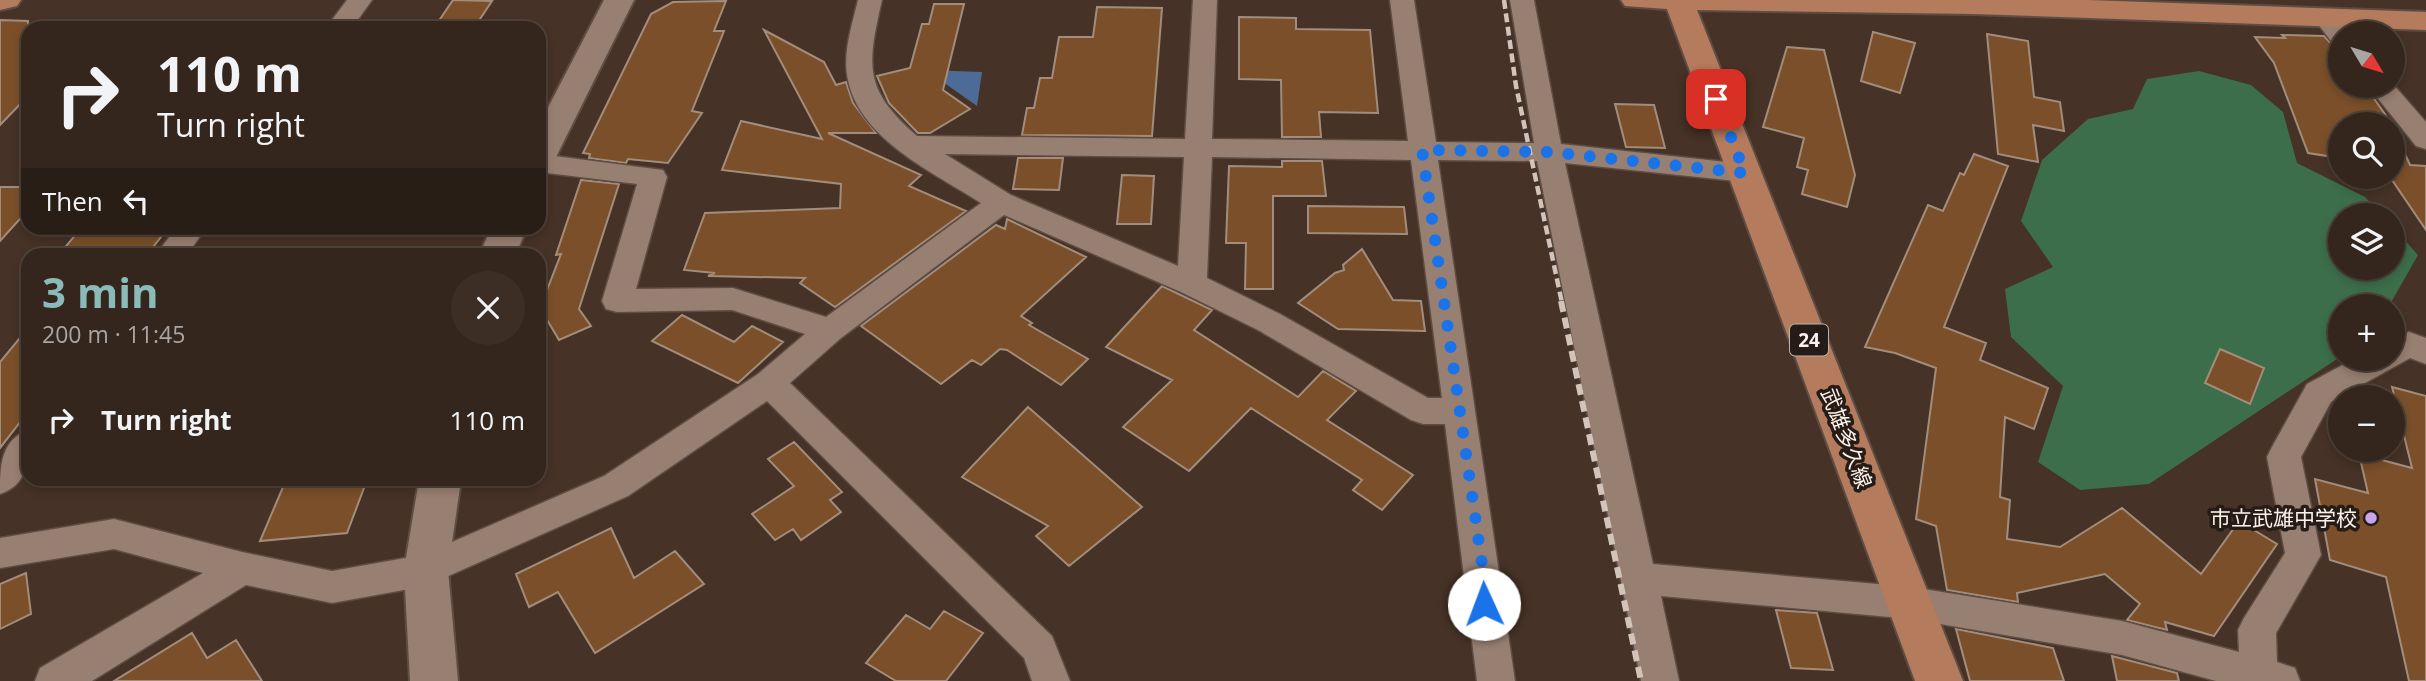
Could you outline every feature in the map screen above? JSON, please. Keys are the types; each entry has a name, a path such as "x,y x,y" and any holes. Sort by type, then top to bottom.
{"main road":[{"path":"0,1 6,0"},
{"path":"1636,0 2246,6 2328,25"},
{"name":"武雄多久線","path":"1678,1 1939,681"},
{"path":"2405,21 2426,20"}],"street":[{"path":"344,21 360,0"},
{"path":"546,143 619,0"},
{"path":"870,0 858,47 861,87 880,120 910,145 1001,202 1192,284 1269,322 1423,411 1460,411"},
{"path":"1192,284 1205,0"},
{"path":"1402,0 1496,681"},
{"path":"1522,0 1549,152 1660,681"},
{"path":"2391,98 2426,140"},
{"path":"910,145 1549,152 1745,173"},
{"path":"546,164 653,177 617,301 733,299 830,330"},
{"path":"0,553 114,534 242,568 332,587 426,570 616,486 769,383 830,330 1001,202"},
{"path":"2405,346 2409,344 2426,352"},
{"path":"1637,578 1911,603 2122,638 2269,678 2257,629 2303,555 2284,457 2319,393 2359,371"},
{"path":"769,383 1040,648 1051,681"},
{"path":"0,480 21,453"},
{"path":"434,681 426,570 439,486"},
{"path":"54,681 242,568"}],"green space":[{"path":"2199,71 2251,85 2283,112 2297,163 2328,178 2328,189 2349,189 2371,203 2328,203 2328,280 2404,280 2396,294 2328,294 2328,365 2149,484 2080,490 2038,462 2063,386 2011,337 2005,289 2053,267 2021,221 2042,160 2088,119 2133,109 2147,79"},
{"path":"2405,240 2418,255 2405,278"}],"water":[{"path":"926,70 982,72 977,106"}],"building":[{"path":"453,0 492,1 479,21 439,21"},
{"path":"726,1 714,31 724,31 692,111 702,113 668,163 628,159 626,163 589,158 590,154 583,153 651,14 673,2"},
{"path":"934,4 964,4 943,90 970,109 930,133 918,133 889,103 877,76 910,68 922,24 929,24"},
{"path":"1097,7 1162,8 1152,136 1022,135 1027,108 1034,108 1040,78 1052,78 1059,37 1093,37"},
{"path":"1239,17 1296,18 1296,29 1370,30 1378,113 1319,112 1321,137 1282,137 1281,80 1239,79"},
{"path":"0,20 28,21 21,21 21,103 0,125"},
{"path":"764,30 824,62 836,85 846,82 853,103 876,133 828,133 921,175 909,186 966,211 835,307 800,283 805,278 708,276 715,273 684,270 705,213 840,208 841,184 722,170 741,121 822,139"},
{"path":"1873,32 1915,43 1900,93 1861,81"},
{"path":"1987,34 2028,41 2034,97 2060,102 2064,131 2033,125 2038,162 1998,154"},
{"path":"2282,35 2324,36 2328,40 2328,98 2374,98 2383,112 2328,112 2328,156 2308,153 2274,63 2255,37 2285,38"},
{"path":"1787,47 1824,50 1855,175 1847,207 1802,194 1808,170 1797,167 1804,138 1763,127"},
{"path":"1615,104 1654,105 1665,148 1626,147"},
{"path":"1974,154 2008,166 1944,327 1986,343 1980,360 2048,388 2034,429 2005,417 2000,497 2010,500 2007,539 2060,547 2122,508 2201,574 2239,521 2277,544 2214,636 2165,622 2167,630 2127,620 2140,604 2105,574 2017,593 2018,602 1947,590 1936,526 1916,519 1936,368 1895,353 1865,347 1928,205 1943,211 1960,173 1964,175"},
{"path":"2405,154 2410,165 2426,166 2426,230 2398,189 2405,189"},
{"path":"1018,158 1063,158 1059,190 1013,189"},
{"path":"1282,161 1322,161 1326,196 1273,196 1273,289 1245,289 1246,243 1226,243 1229,166 1282,167"},
{"path":"1122,175 1154,176 1151,224 1117,224"},
{"path":"581,180 619,184 579,309 591,326 559,340 546,318 546,293 561,254 556,255"},
{"path":"0,187 21,187 21,218 0,241"},
{"path":"1308,206 1404,207 1407,234 1308,233"},
{"path":"1007,219 1086,257 1021,316 1032,323 1029,325 1088,359 1061,385 1007,350 1000,349 981,365 972,360 941,384 861,326 996,225 1005,229"},
{"path":"75,235 162,235 152,248 65,248"},
{"path":"1362,249 1393,300 1421,301 1425,331 1338,329 1298,303 1335,273 1344,270 1343,265"},
{"path":"1162,286 1212,310 1194,330 1298,397 1323,371 1356,391 1327,420 1413,475 1382,510 1353,490 1362,480 1251,408 1189,471 1123,427 1172,380 1106,347"},
{"path":"682,315 734,342 752,326 783,342 738,383 652,341"},
{"path":"21,336 21,421 0,448 0,362"},
{"path":"2220,349 2264,368 2250,404 2205,383"},
{"path":"2405,390 2426,396 2426,681 2409,681 2386,577 2330,560 2315,479 2368,493 2361,462 2389,462 2412,468 2405,440"},
{"path":"1028,407 1142,507 1069,566 1036,536 1048,526 962,477"},
{"path":"794,442 842,492 830,500 841,512 801,540 793,529 775,540 752,514 794,486 768,459"},
{"path":"283,486 365,486 347,533 260,541"},
{"path":"611,528 634,578 675,551 704,584 595,653 558,592 529,607 516,574"},
{"path":"26,573 31,614 0,629 0,584"},
{"path":"1776,610 1817,613 1833,670 1791,668"},
{"path":"944,611 983,633 946,681 896,681 866,663 906,615 930,629"},
{"path":"1956,629 2053,648 2064,681 1970,681"},
{"path":"192,633 207,658 236,640 262,681 114,681"},
{"path":"2112,656 2177,673 2179,681 2117,681"}],"railway":[{"path":"1504,0 1516,86 1562,303"},
{"path":"1561,301 1641,681"}],"place":[{"name":"市立武雄中学校","path":"2371,518"}],"route":[{"path":"1484,604 1482,564 1422,150 1549,152 1745,173 1716,99"}]}
